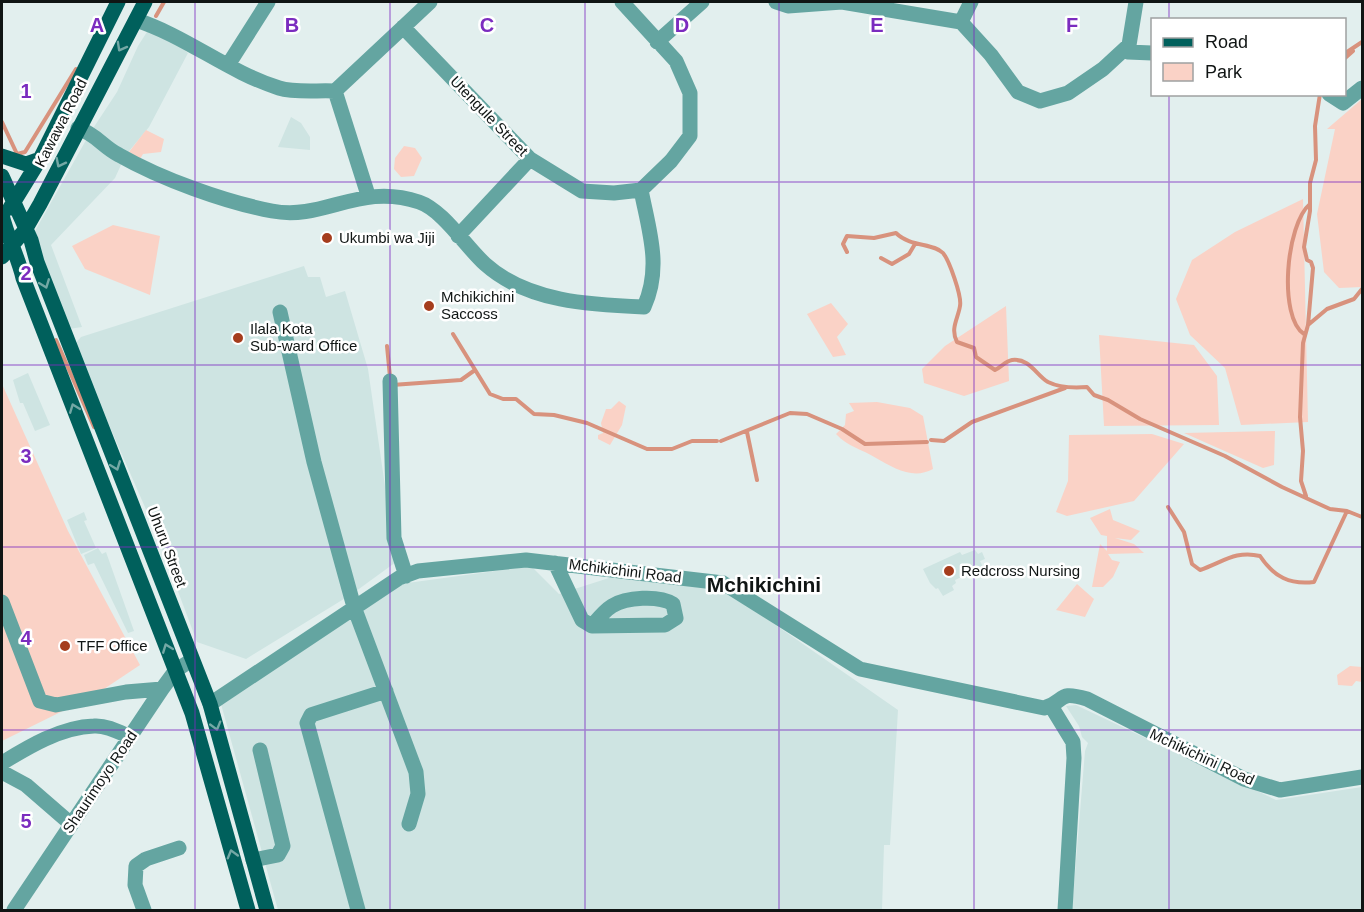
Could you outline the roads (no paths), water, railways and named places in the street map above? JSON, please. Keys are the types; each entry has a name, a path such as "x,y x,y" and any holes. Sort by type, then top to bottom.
{"main road":[{"name":"Kawawa Road","path":"2,216 15,203 40,159 118,2"},
{"name":"Kawawa Road","path":"6,251 25,230 145,2"},
{"path":"2,156 26,164 40,159"},
{"name":"Uhuru Street","path":"2,176 31,240 37,262 210,704 267,910"},
{"path":"2,216 6,251 18,259 23,278 192,713 248,910"}],"street":[{"path":"228,65 268,2"},
{"path":"136,20 157,26 228,65 280,88 335,91 430,2"},
{"path":"78,128 93,133 116,154 158,174 257,207 299,213 368,195 402,196 426,204 501,277 529,289 587,305 644,307 652,288 655,259 640,190 671,161 690,136 690,93 676,61 622,2"},
{"path":"657,42 702,2"},
{"path":"776,2 788,6 842,2 961,22 991,55 1018,92 1040,101 1068,93 1103,69 1129,45"},
{"path":"961,22 971,2"},
{"path":"1136,2 1128,52 1151,52"},
{"name":"Utengule Street","path":"404,27 530,159 582,191 614,193 640,190"},
{"path":"1332,96 1343,103 1362,88"},
{"path":"335,91 368,195"},
{"path":"458,236 530,159"},
{"path":"280,312 314,462 354,607 416,772 418,794 409,824"},
{"path":"390,381 394,538 406,576"},
{"name":"Mchikichini Road","path":"210,704 354,607 406,576 418,572 526,560 723,583 860,669 1044,708 1051,706 1064,695 1087,699 1226,771 1280,790 1362,777"},
{"path":"555,563 582,620 592,626 665,625 676,618 676,611 673,604 660,599 620,602 606,611 592,626"},
{"path":"2,602 40,701 56,705 126,692 162,689"},
{"name":"Shaurimoyo Road","path":"14,910 162,689 176,670 192,660"},
{"path":"358,910 307,723 311,715 386,691"},
{"path":"1051,706 1072,742 1074,758 1065,910"},
{"path":"2,763 32,745 74,730 95,726 130,737"},
{"path":"253,860 278,855 283,846 260,750"},
{"path":"2,772 26,785 71,824"},
{"path":"144,910 135,885 136,866 146,859 179,848"}],"waterway":[{"path":"156,16 164,2"},
{"path":"1346,53 1362,42"},
{"path":"1346,57 1353,51"},
{"path":"2,122 17,154 25,152 76,69"},
{"path":"1306,496 1301,481 1303,451 1300,417 1303,343 1308,325 1313,268 1311,262 1307,260 1304,247 1310,211 1310,183 1316,160 1315,126 1320,96"},
{"path":"1304,334 1296,324 1291,309 1288,270 1295,230 1310,204"},
{"path":"847,252 843,244 847,236 874,238 896,233 908,241 939,250 948,263 959,294 960,306 954,328 957,342 974,348 976,357 995,370 1012,360 1018,360 1028,364 1053,384 1087,387 1094,395 1108,400 1140,419 1225,456 1282,487 1330,509 1347,511 1362,517"},
{"path":"881,258 892,264 909,254 915,244"},
{"path":"1308,325 1327,309 1354,299 1362,289"},
{"path":"453,334 490,394 503,399 516,399 534,414 554,415 587,423 647,449 672,449 692,441 717,441"},
{"path":"56,340 94,427"},
{"path":"387,346 390,377"},
{"path":"392,385 461,380 475,370"},
{"path":"931,440 944,441 972,422 1065,388"},
{"path":"721,441 790,413 807,414 842,429 865,444 927,442"},
{"path":"747,432 757,480"},
{"path":"1168,507 1184,532 1192,564 1200,570 1237,556 1260,556 1283,578 1305,583 1314,582 1347,511"}],"place":[{"name":"Ukumbi wa Jiji","path":"327,238"},
{"name":"Mchikichini Saccoss","path":"429,306"},
{"name":"Ilala Kota Sub-ward Office","path":"238,338"},
{"name":"Redcross Nursing","path":"949,571"},
{"name":"TFF Office","path":"65,646"}],"district":[{"name":"Mchikichini","path":"764,585"}]}
